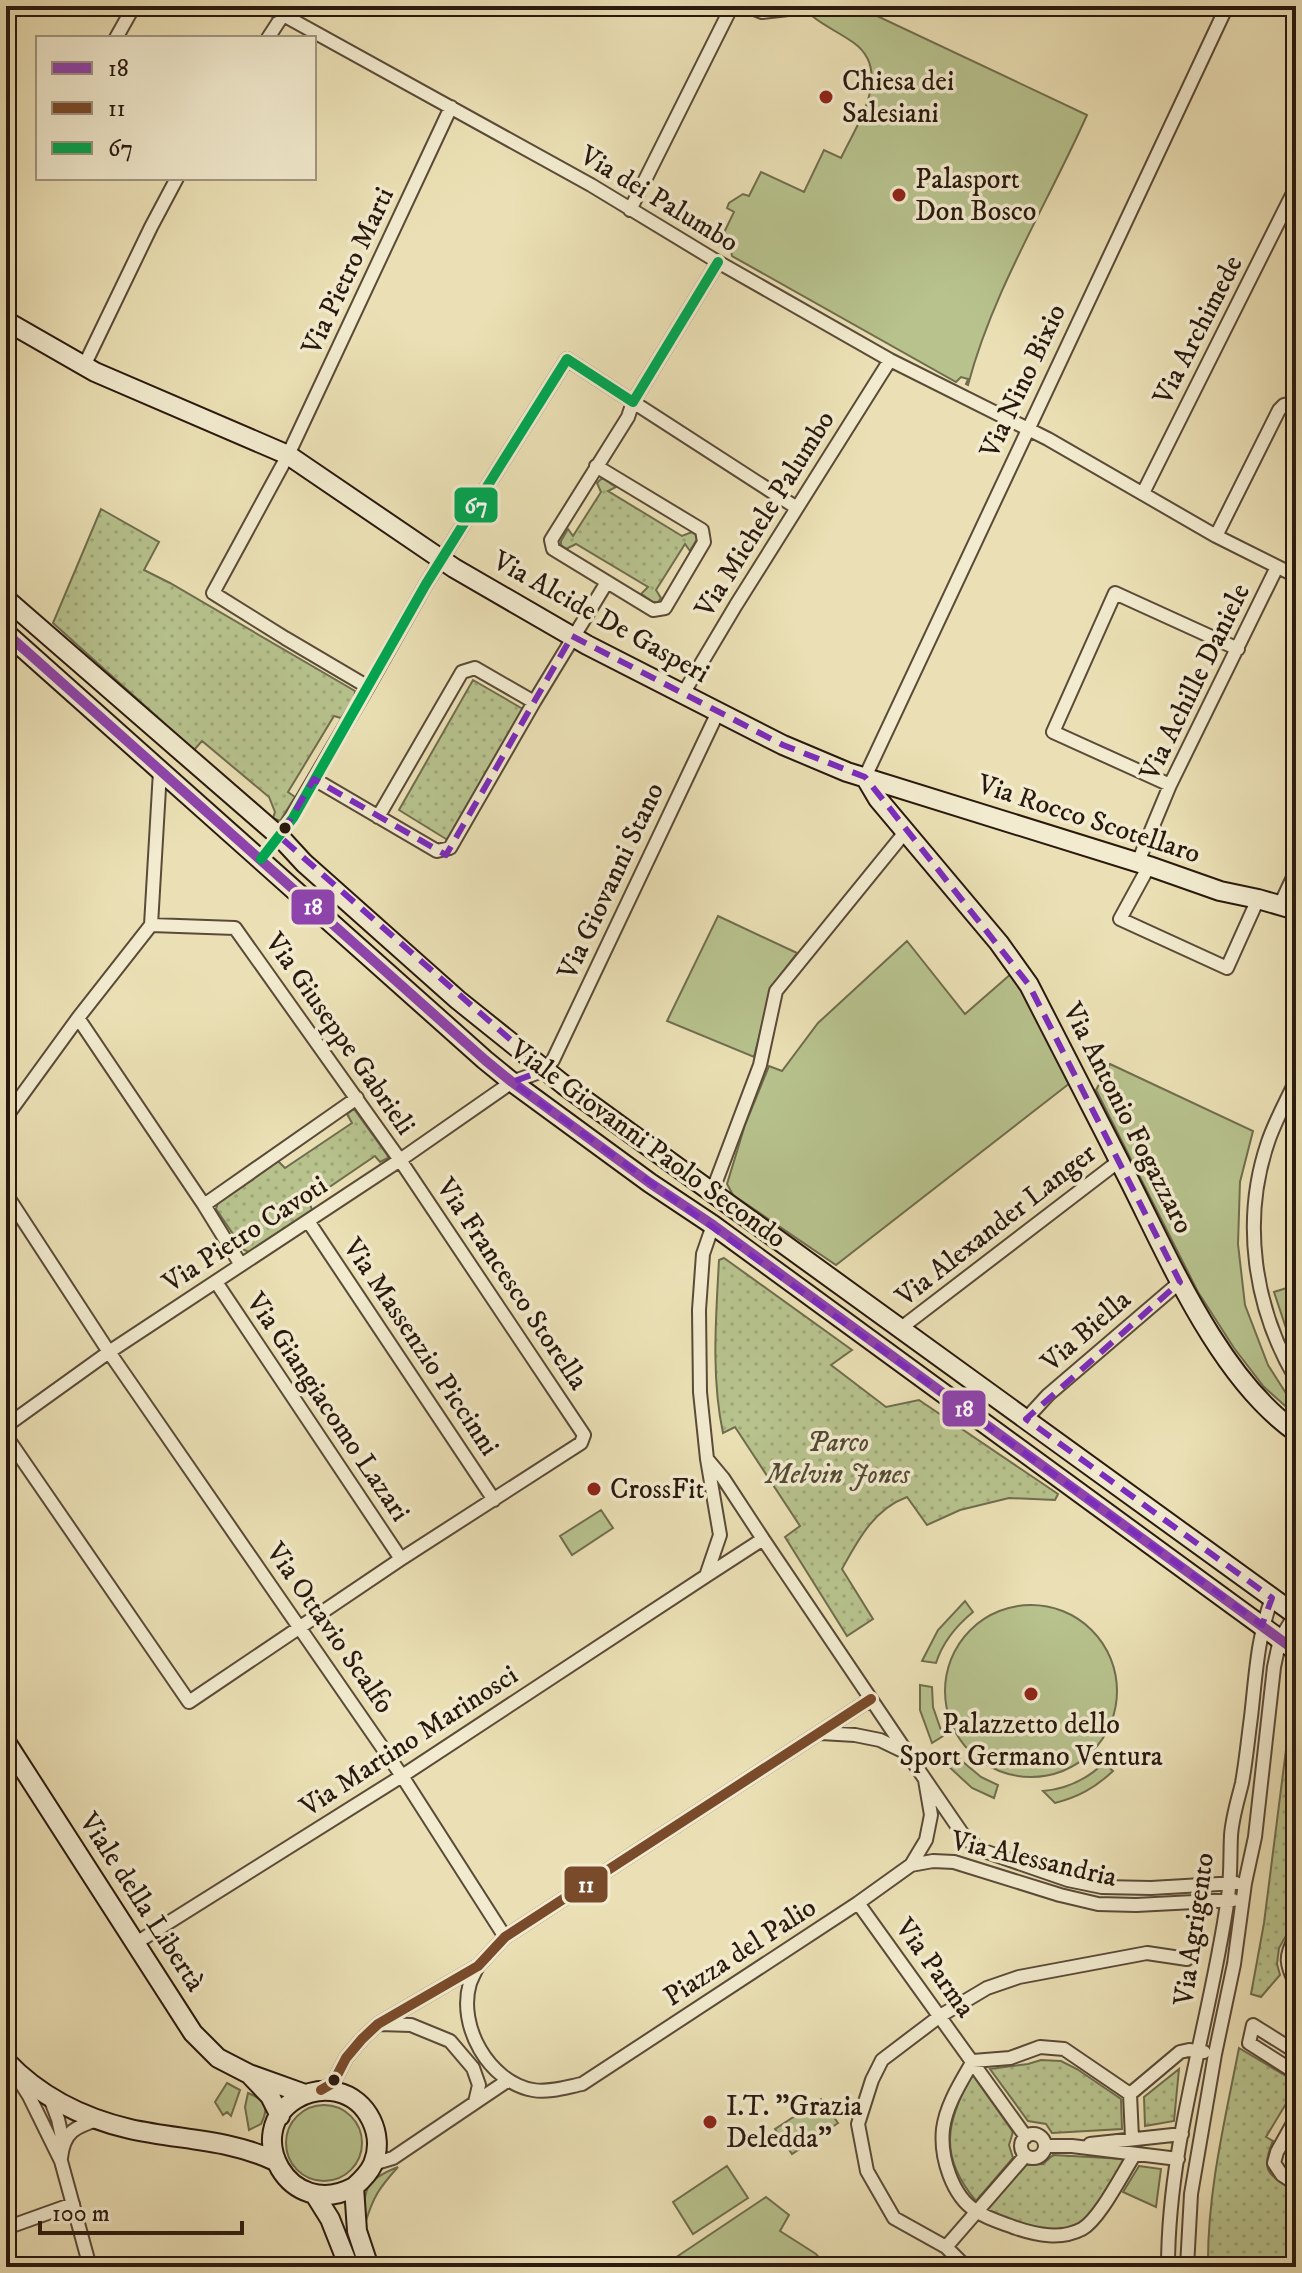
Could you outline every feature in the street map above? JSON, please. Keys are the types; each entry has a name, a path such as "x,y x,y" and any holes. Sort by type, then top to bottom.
{"main road":[{"name":"Via Alcide De Gasperi","path":"6,321 84,366 288,455 440,559 572,636 783,745 865,777"},
{"name":"Viale Giovanni Paolo Secondo","path":"6,599 280,837 314,872 458,1000 545,1070 1296,1615"},
{"name":"Viale Giovanni Paolo Secondo","path":"6,633 512,1082 1296,1651"},
{"path":"865,777 878,799 906,831"},
{"name":"Via Rocco Scotellaro","path":"865,777 1220,891 1288,908"},
{"name":"Via Antonio Fogazzaro","path":"906,831 999,943 1029,985 1180,1282 1220,1350 1259,1399 1294,1429"},
{"path":"261,859 280,837"},
{"name":"Viale della Libertà","path":"6,1742 193,2033 218,2058 249,2074 313,2092 339,2092 355,2100 368,2113 376,2129 377,2147 373,2164"},
{"path":"7,2062 50,2098 74,2111 129,2129 241,2148 275,2161"},
{"name":"Viale della Libertà","path":"249,2074 270,2096 277,2123"},
{"path":"313,2092 291,2102 277,2123 272,2146 275,2161 284,2177 298,2189 315,2195 335,2195 354,2187 373,2164"},
{"path":"210,2142 250,2140 277,2123"},
{"path":"354,2187 357,2231 369,2267"},
{"path":"315,2195 330,2219 349,2267"}],"street":[{"path":"117,36 134,6"},
{"name":"Via dei Palumbo","path":"267,6 591,185 890,360 1027,428 1216,536 1296,576"},
{"path":"630,210 732,6"},
{"path":"747,6 762,12 788,9 789,6"},
{"name":"Via Nino Bixio","path":"865,777 1227,6"},
{"path":"269,36 283,15"},
{"name":"Via Pietro Marti","path":"368,687 213,593 288,455 451,107"},
{"path":"84,366 176,180"},
{"name":"Via Archimede","path":"1143,493 1296,187"},
{"path":"596,466 702,530 704,542 665,608 653,610 553,549 551,540 596,466 628,417 633,402 718,262"},
{"path":"280,837 440,559 567,359 797,508"},
{"name":"Via Michele Palumbo","path":"683,694 890,360"},
{"path":"1216,536 1279,410 1296,402"},
{"name":"Via Achille Daniele","path":"1258,899 1227,968 1120,919 1170,785 1277,567"},
{"path":"314,779 437,851 450,848 572,636 607,582"},
{"path":"1170,785 1053,732 1115,593 1238,649"},
{"path":"378,817 462,672 475,668 534,702"},
{"name":"Via Giovanni Stano","path":"545,1070 553,1060 718,712"},
{"path":"6,1117 151,925 160,771"},
{"path":"712,1192 760,1065 776,991 906,831"},
{"path":"1288,908 1296,871"},
{"name":"Via Giuseppe Gabrieli","path":"151,925 235,928 400,1160"},
{"path":"78,1018 241,1265"},
{"name":"Via Pietro Cavoti","path":"6,1426 109,1352 400,1160 512,1082 545,1070"},
{"path":"1296,1080 1268,1140 1258,1178 1253,1216 1260,1290 1270,1325 1296,1379"},
{"path":"204,1205 357,1098"},
{"name":"Via Francesco Storella","path":"400,1160 584,1435 581,1443 494,1500"},
{"name":"Via Alexander Langer","path":"901,1328 1119,1161"},
{"name":"Via Ottavio Scalfo","path":"6,1194 109,1352 402,1776 505,1937"},
{"name":"Via Massenzio Piccinni","path":"308,1221 494,1500"},
{"path":"706,1576 720,1535 700,1392 699,1310 703,1254 713,1225"},
{"name":"Via Giangiacomo Lazari","path":"216,1282 401,1559"},
{"name":"Via Biella","path":"1026,1419 1048,1395 1180,1282"},
{"path":"6,1436 189,1702 494,1500"},
{"path":"707,1459 763,1539"},
{"name":"Via Martino Marinosci","path":"136,1943 402,1776 763,1539"},
{"name":"Piazza del Palio","path":"763,1539 966,1839"},
{"name":"Via Agrigento","path":"1168,2267 1178,2159 1228,1900 1231,1834 1243,1779 1262,1625 1272,1598"},
{"name":"Via Agrigento","path":"1187,2267 1191,2194 1255,1837 1274,1667 1280,1639 1296,1615"},
{"path":"313,2092 333,2083 346,2058 378,2024 478,1966 505,1937 871,1699"},
{"path":"818,1733 880,1740 907,1753"},
{"name":"Piazza del Palio","path":"507,2081 534,2091 582,2084 911,1865 926,1840 931,1815 925,1780"},
{"name":"Via Alessandria","path":"966,1839 984,1851 1068,1880 1102,1887 1245,1883"},
{"name":"Via Alessandria","path":"911,1865 933,1861 954,1862 1098,1904 1242,1899"},
{"name":"Via Parma","path":"858,1903 1026,2137"},
{"path":"1296,1936 1286,1952 1288,1968 1296,1985"},
{"path":"966,2267 946,2247 894,2218 867,2171 858,2124 882,2060 940,2016 987,1988 1019,1977 1147,1953 1187,1959"},
{"path":"373,2164 393,2158 507,2081 486,2060 473,2035 468,2006 469,1985 478,1966"},
{"path":"378,2024 411,2025 460,2044 468,2042 473,2035"},
{"path":"1296,2052 1253,2025 1249,2043 1296,2073"},
{"path":"450,2041 473,2068 479,2085 475,2102"},
{"path":"1130,2094 1064,2049 1040,2047 1010,2058 973,2061 952,2099 943,2129 945,2157 952,2182 965,2202 976,2211 1041,2236 1062,2235 1082,2229 1095,2219 1135,2154"},
{"path":"1130,2094 1180,2052 1215,2054"},
{"path":"7,2062 29,2096 61,2161 87,2266"},
{"path":"1130,2094 1132,2138"},
{"path":"50,2098 63,2142 61,2161"},
{"path":"1296,2118 1274,2163 1282,2175 1296,2184"},
{"path":"63,2142 78,2126 100,2119"},
{"path":"1025,2156 1021,2146 1032,2134 1040,2137 1045,2146"},
{"path":"1072,2146 1182,2134"},
{"path":"1045,2146 1072,2146 1178,2159"},
{"path":"1025,2156 1040,2156 1045,2146"},
{"path":"946,2247 1025,2156"},
{"path":"6,2228 73,2204"}],"highlighted area":[{"path":"572,636 783,745 865,777 1029,985 1180,1282 1026,1419 1272,1598 1262,1625 512,1082 545,1070 280,837 314,779 446,855"}],"green space":[{"name":"Palasport Don Bosco","path":"816,6 856,6 1087,115 1006,282 968,385 968,379 961,377 956,382 732,256 731,251 718,245 734,212 727,208 729,203 743,194 749,196 761,172 804,192 824,150 841,158 862,115 871,84 871,69 866,55 854,43 812,16"},
{"path":"602,478 616,487 608,491 682,536 692,532 696,535 690,551 685,544 656,590 661,598 658,602 641,594 648,587 576,544 566,549 561,545 568,529 573,536 601,492 597,483"},
{"path":"101,509 159,542 144,570 355,691 354,700 341,718 334,716 288,792 295,797 280,821 273,818 275,812 269,797 202,741 194,750 53,623"},
{"path":"473,680 523,709 451,837 446,839 399,810"},
{"path":"718,916 797,953 772,986 754,1057 667,1021"},
{"path":"907,941 965,1014 1012,973 1035,1010 1070,1083 836,1265 733,1195 727,1184 745,1125 769,1066 782,1071 818,1023"},
{"path":"1110,1064 1253,1131 1240,1182 1238,1244 1245,1305 1268,1365 1296,1409 1292,1412 1264,1387 1198,1292 1096,1090"},
{"path":"354,1109 388,1158 380,1162 375,1156 309,1201 312,1210 249,1252 244,1250 216,1209 218,1202 278,1161 285,1168 352,1123 347,1114"},
{"name":"Parco Melvin Jones","path":"724,1258 852,1350 831,1365 886,1407 919,1400 1058,1494 1055,1500 1009,1498 960,1510 927,1525 907,1497 895,1502 868,1527 842,1569 873,1619 847,1636 785,1537 800,1526 735,1427 723,1433 715,1347 719,1260"},
{"path":"1296,1285 1296,1349 1274,1292"},
{"path":"601,1510 613,1528 572,1555 560,1536"},
{"path":"965,1601 973,1612 951,1634 936,1663 922,1661 938,1630"},
{"name":"Palazzetto dello Sport Germano Ventura","path":"1031,1605 1064,1611 1092,1630 1111,1658 1117,1691 1111,1724 1092,1752 1064,1771 1031,1777 998,1771 970,1752 951,1724 945,1691 951,1658 970,1630 998,1611"},
{"path":"1296,1671 1296,1918 1279,1948 1277,1964 1280,1975 1261,1997 1251,1994 1264,1923"},
{"path":"920,1685 932,1687 933,1707 943,1736 932,1743 920,1710"},
{"path":"957,1757 981,1777 998,1785 994,1798 972,1788 946,1764"},
{"path":"1104,1763 1113,1771 1079,1795 1055,1803 1043,1791 1076,1783"},
{"path":"1239,2048 1296,2082 1266,2137 1273,2141 1267,2167 1274,2177 1296,2191 1296,2267 1208,2267 1210,2212"},
{"path":"1041,2060 1061,2061 1121,2099 1122,2129 1052,2133 1046,2124 1028,2121 990,2069"},
{"path":"1179,2069 1174,2121 1145,2126 1144,2097"},
{"path":"972,2074 1013,2132 1009,2145 1013,2158 976,2201 956,2169 950,2139 956,2108"},
{"path":"227,2083 240,2090 231,2116 227,2112 223,2115 215,2102"},
{"path":"248,2093 262,2101 265,2108 261,2124 249,2130 245,2107"},
{"path":"821,2099 838,2123 792,2154 775,2129"},
{"path":"324,2105 339,2108 351,2116 359,2128 362,2143 359,2158 351,2170 339,2178 324,2181 309,2178 297,2170 289,2158 286,2143 289,2128 297,2116 309,2108"},
{"path":"1053,2155 1125,2159 1097,2206 1076,2226 1051,2230 1037,2228 985,2211 1024,2165 1043,2164"},
{"path":"727,2166 748,2198 693,2234 673,2202"},
{"path":"1139,2166 1161,2169 1156,2207 1123,2192"},
{"path":"398,2167 377,2193 365,2224 368,2188 378,2177"},
{"path":"766,2197 789,2215 780,2231 816,2254 827,2267 668,2267 666,2264"}],"transit line":[{"name":"67","path":"261,859 293,818 426,584 567,359 633,402 718,262"},
{"name":"18","path":"6,633 512,1082 1296,1651"},
{"name":"11","path":"321,2090 333,2083 346,2058 378,2024 478,1966 505,1937 871,1699"}],"place":[{"name":"Chiesa dei Salesiani","path":"826,97"},
{"name":"Palasport Don Bosco","path":"899,195"},
{"name":"CrossFit","path":"594,1489"},
{"name":"Palazzetto dello Sport Germano Ventura","path":"1031,1694"},
{"name":"I.T. \"Grazia Deledda\"","path":"710,2122"}]}
